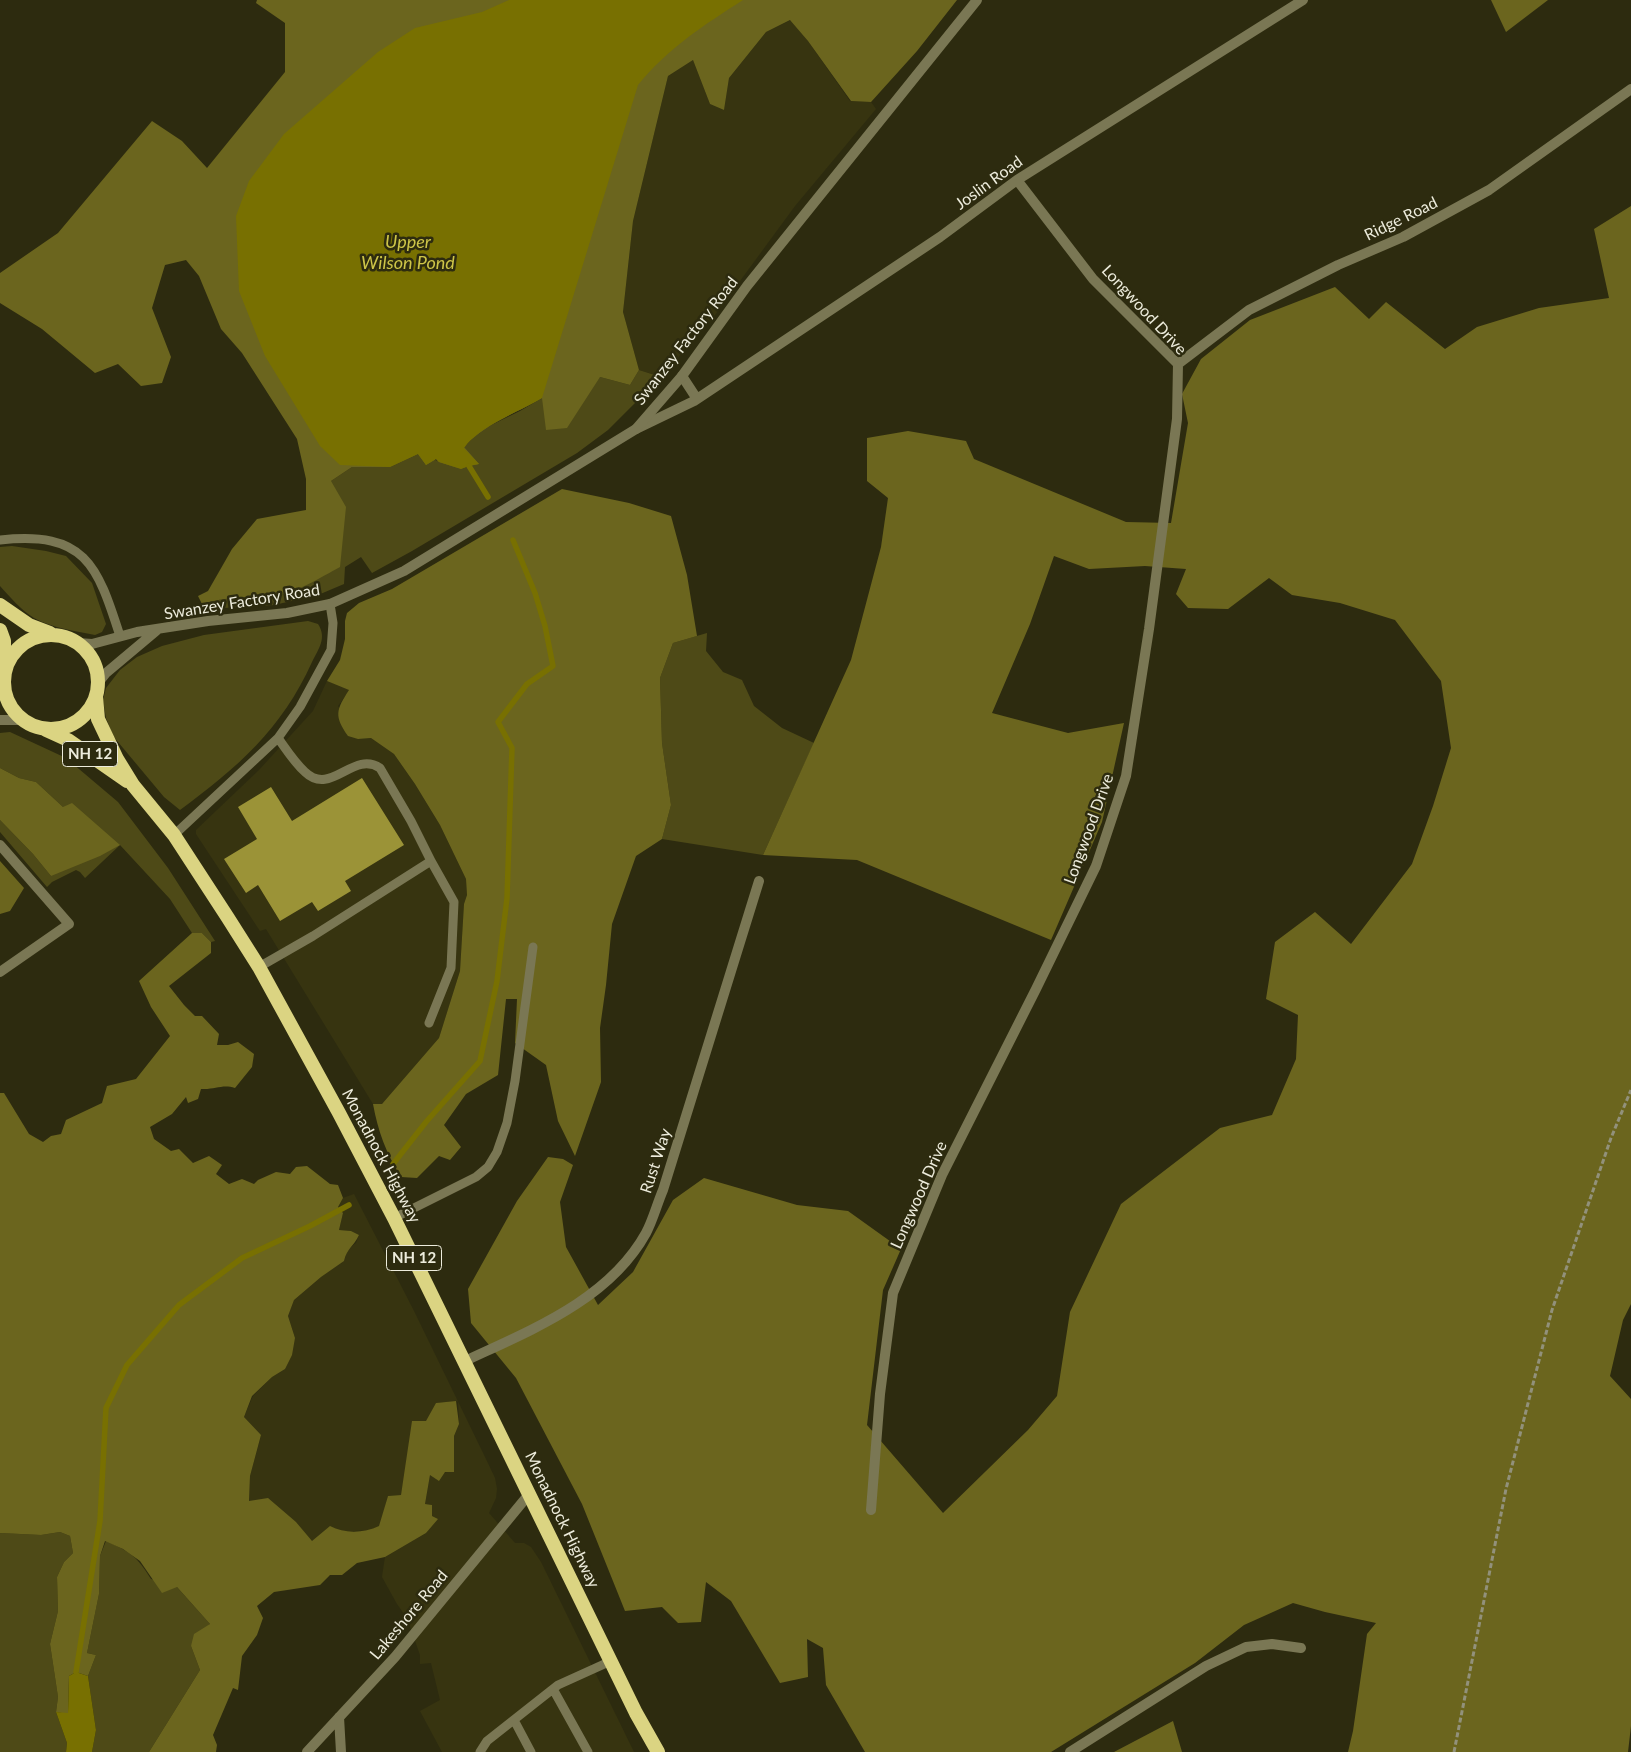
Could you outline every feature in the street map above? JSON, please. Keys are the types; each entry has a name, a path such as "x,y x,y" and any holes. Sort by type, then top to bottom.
{"highway":[{"name":"NH 12","path":"0,605 29,626 66,637 78,643 94,662 98,675 94,702 85,715 73,724 58,729 43,729 22,720"},
{"path":"0,630 4,641 3,688 8,702 16,715 22,720"},
{"path":"2,675 10,658 18,648 28,640 53,634"},
{"name":"Monadnock Highway","path":"97,690 98,719 117,759 133,785 174,835 258,967 312,1062 394,1218 636,1713 658,1752"},
{"name":"Monadnock Highway","path":"43,729 68,740 133,785"}],"street":[{"name":"Swanzey Factory Road","path":"78,643 92,644 120,636 208,621 287,613 330,604 404,571 636,429 682,376 747,286 978,0"},
{"name":"Joslin Road","path":"636,429 697,399 940,237 1017,180 1165,85 1303,0"},
{"name":"Ridge Road","path":"1178,364 1249,310 1338,264 1403,237 1489,190 1631,89"},
{"name":"Longwood Drive","path":"871,1510 880,1394 893,1293 942,1175 1096,866 1126,776 1149,629 1177,419 1178,364 1094,279 1017,180"},
{"path":"682,376 697,399"},
{"name":"Swanzey Factory Road","path":"97,690 106,673 157,630"},
{"path":"0,720 22,720"},
{"path":"0,845 69,924 0,972"},
{"name":"Rust Way","path":"465,1361 570,1308 600,1288 625,1264 646,1232 663,1190 759,881"},
{"name":"Lakeshore Road","path":"307,1752 395,1657 530,1493"},
{"path":"1070,1752 1206,1666 1246,1647 1272,1644 1301,1648"},
{"path":"339,1717 341,1752"}],"lane":[{"path":"0,540 25,537 52,541 70,547 82,556 102,584 120,636"},
{"path":"174,835 278,738 300,707 331,650 334,623 330,604"},
{"path":"278,738 305,772 314,778 324,780 364,763 373,764 380,768 454,902 451,968 429,1023"},
{"path":"258,967 313,936 431,862"},
{"path":"394,1218 476,1177 488,1167 497,1152 506,1123 515,1080 533,947"},
{"path":"480,1752 487,1741 564,1681 611,1662"},
{"path":"553,1689 588,1752"},
{"path":"514,1720 531,1752"}],"path":[{"path":"1454,1752 1506,1489 1552,1310 1611,1138 1631,1090"}],"shaded area":[{"path":"257,0 957,0 917,51 871,102 851,101 808,41 790,20 766,32 729,78 724,110 710,104 693,60 668,76 633,221 623,312 639,370 630,385 600,377 567,428 546,430 542,398 490,426 464,447 479,464 461,469 439,462 436,459 426,465 418,454 390,467 352,467 331,481 346,507 340,567 309,584 283,594 229,598 202,604 198,596 208,591 232,549 257,519 306,510 306,479 297,439 242,353 221,329 199,276 186,260 165,265 152,308 171,357 162,383 141,386 118,364 95,373 42,329 0,303 0,273 58,233 152,121 182,141 207,168 285,72 285,23 256,3"},
{"path":"1491,0 1548,0 1506,32"},
{"path":"791,20 850,101 871,102 876,109 795,206 715,315 661,377 639,370 623,312 633,221 668,76 693,60 710,104 724,110 729,78 766,32"},
{"path":"1631,206 1631,1304 1623,1320 1610,1376 1631,1399 1631,1726 1628,1752 1348,1752 1353,1731 1367,1634 1376,1623 1293,1603 1244,1625 1195,1663 1051,1752 865,1752 826,1685 823,1648 807,1639 808,1677 780,1683 731,1601 706,1582 701,1622 678,1623 662,1607 625,1611 582,1504 516,1378 471,1323 468,1289 517,1201 548,1157 563,1159 573,1165 560,1202 566,1247 598,1305 633,1272 673,1200 704,1178 797,1205 848,1211 901,1249 883,1290 867,1425 943,1513 1028,1430 1057,1396 1070,1312 1121,1204 1220,1128 1272,1115 1296,1059 1298,1015 1266,999 1275,942 1315,912 1351,944 1412,864 1451,748 1441,681 1395,620 1340,603 1292,595 1269,578 1228,609 1188,608 1176,594 1186,569 1145,566 1089,569 1054,556 1030,624 992,713 1068,733 1124,723 1102,822 1051,940 857,860 763,855 851,660 881,547 888,498 867,481 867,438 908,431 966,441 974,459 1126,522 1171,523 1188,423 1182,394 1201,359 1250,320 1335,287 1369,319 1386,302 1445,349 1477,327 1539,308 1609,298 1594,229"},
{"path":"639,370 661,377 608,430 577,453 372,573 361,557 345,567 344,584 318,595 274,605 190,610 214,600 278,595 331,481 352,467 390,467 418,454 461,469 469,466 464,447 481,430 542,398 600,377 630,385"},
{"path":"562,489 629,503 671,516 687,575 697,636 673,643 660,678 662,743 671,805 662,839 636,856 612,924 600,1028 601,1082 575,1156 558,1121 546,1065 515,1043 517,999 506,999 498,1075 466,1094 444,1125 461,1147 450,1160 439,1156 417,1178 401,1177 383,1142 373,1104 382,1104 439,1038 460,971 464,904 467,895 466,879 440,825 394,754 371,738 358,739 348,736 340,723 338,713 341,703 349,690 327,681 340,660 345,639 347,613 359,603 392,589"},
{"path":"12,546 66,556 92,583 106,624 102,632 95,635 56,627 34,618 20,607 0,586 0,547"},
{"path":"308,621 318,624 321,629 321,643 300,686 287,707 272,727 239,762 180,810 164,797 113,736 106,718 103,700 106,688 120,670 137,657 162,646 204,635"},
{"path":"707,633 706,651 723,672 742,680 754,706 782,728 814,743 763,855 662,839 671,805 662,743 660,678 673,643"},
{"path":"327,681 350,690 338,706 358,739 371,738 394,754 440,825 466,879 467,895 464,904 460,971 439,1038 382,1104 373,1104 266,929 260,931 196,834 196,830 259,770 313,711"},
{"path":"10,732 66,758 118,802 168,868 215,941 211,942 202,933 192,933 170,899 120,845 85,878 76,870 52,882 47,887 0,832 0,820 33,854 51,876 63,807 36,782 19,778 0,768 0,733"},
{"path":"0,768 19,778 36,782 63,807 72,803 120,845 100,856 51,876 33,854 0,820"},
{"path":"0,861 24,888 10,911 0,914"},
{"path":"192,933 202,933 211,942 211,953 169,986 195,1016 202,1016 219,1034 217,1045 228,1045 238,1042 254,1054 252,1067 235,1088 201,1089 198,1099 188,1103 186,1097 172,1114 150,1127 154,1139 171,1151 179,1149 193,1163 209,1156 222,1165 216,1174 229,1184 242,1179 254,1184 258,1180 276,1172 290,1174 296,1167 307,1166 330,1184 338,1185 343,1198 338,1207 343,1213 339,1230 351,1231 359,1235 344,1261 321,1277 294,1300 288,1316 295,1338 292,1355 285,1369 272,1377 252,1396 244,1417 261,1435 250,1476 249,1501 268,1498 296,1522 312,1541 330,1526 348,1531 361,1531 379,1526 388,1496 401,1495 412,1421 426,1421 436,1403 456,1401 459,1424 454,1436 454,1472 445,1472 439,1481 430,1475 425,1504 432,1505 432,1516 438,1519 426,1533 385,1557 357,1563 342,1575 330,1575 320,1585 274,1592 257,1606 263,1618 257,1635 242,1656 238,1690 233,1688 213,1735 217,1745 216,1752 149,1752 200,1670 191,1646 194,1634 210,1624 177,1587 162,1593 140,1561 123,1549 105,1541 100,1556 99,1594 87,1653 96,1655 88,1676 76,1672 69,1676 68,1714 56,1712 58,1697 50,1644 58,1611 57,1577 64,1562 73,1553 70,1536 60,1532 41,1535 0,1533 0,1093 4,1093 29,1134 43,1142 51,1136 61,1134 66,1120 102,1103 107,1086 136,1079 170,1036 151,1007 139,981"},
{"path":"354,1194 458,1401 436,1403 404,1479 401,1495 388,1496 380,1526 370,1530 340,1532 330,1527 312,1542 296,1522 249,1502 250,1476 261,1436 244,1417 253,1396 272,1377 285,1369 295,1338 288,1316 294,1300 321,1277 344,1261 347,1250 356,1243 359,1235 351,1231 339,1230 343,1213 338,1207 343,1198"},
{"path":"458,1402 495,1478 496,1498 489,1513 515,1543 524,1543 531,1547 541,1562 634,1752 442,1752 420,1711 440,1700 431,1663 420,1664 420,1655 407,1618 382,1577 385,1557 426,1533 437,1519 432,1516 432,1505 425,1504 430,1475 454,1471 454,1436 459,1424"},
{"path":"60,1532 70,1536 73,1553 64,1562 57,1577 58,1611 50,1644 58,1697 56,1712 67,1743 66,1752 0,1752 0,1533 41,1535"},
{"path":"106,1541 132,1556 151,1579 176,1586 210,1624 191,1646 200,1670 149,1752 92,1752 96,1730 88,1676 96,1655 87,1653 99,1594 100,1556"},
{"path":"1173,1721 1182,1752 1114,1752"}],"water":[{"name":"Upper Wilson Pond","path":"509,0 743,0 674,48 638,85 542,398 500,420 471,440 464,448 479,464 461,469 439,462 436,459 426,465 418,454 390,467 340,465 320,446 265,356 239,291 236,216 249,181 284,134 378,52 415,28 482,12"},
{"path":"76,1672 88,1676 96,1730 92,1752 66,1752 67,1743 56,1712 68,1713 69,1676"}],"building":[{"path":"362,778 404,845 345,881 351,891 318,911 312,902 280,921 258,885 246,893 224,859 257,839 238,807 271,787 292,821"}],"waterway":[{"path":"469,466 488,497"},
{"path":"393,1164 426,1122 480,1061 497,981 507,898 512,748 498,722 527,684 553,666 545,626 535,593 513,540"},
{"path":"76,1672 100,1521 106,1408 127,1365 179,1305 242,1258 310,1226 349,1205"}]}
